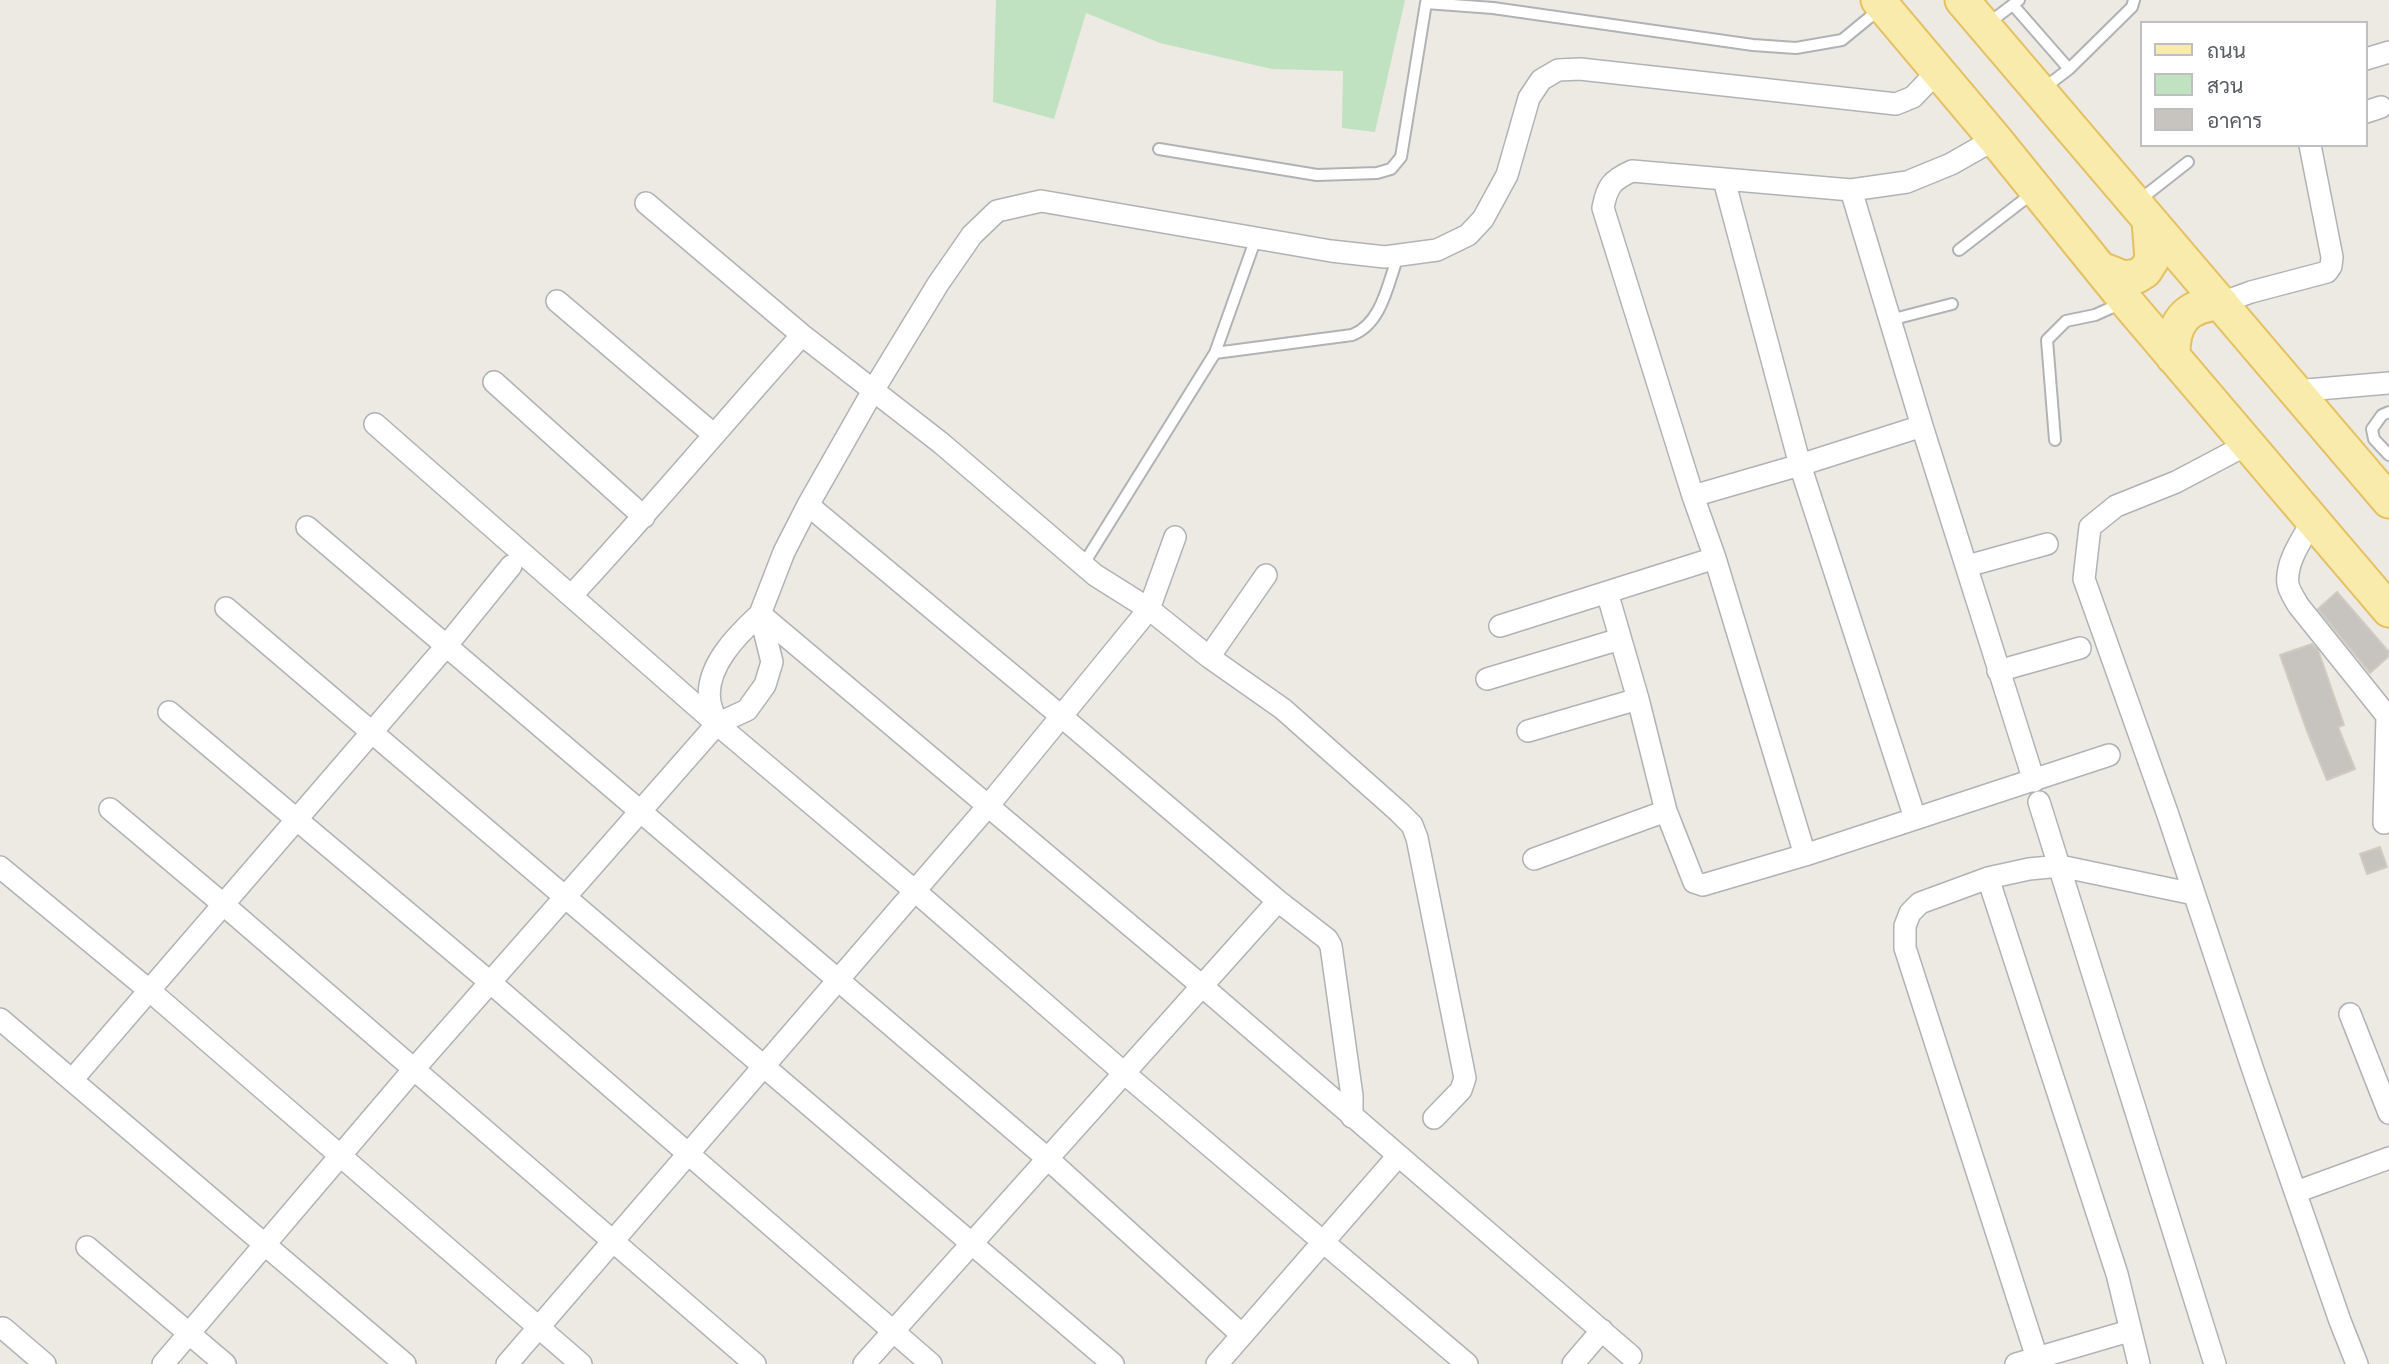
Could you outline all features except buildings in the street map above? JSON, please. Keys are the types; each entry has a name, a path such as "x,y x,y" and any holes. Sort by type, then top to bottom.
{"main road":[{"path":"1962,0 2389,501"},
{"path":"1881,3 1996,139 2126,301 2389,610"},
{"path":"2101,269 2124,278 2137,276 2145,271 2152,260 2142,212"},
{"path":"2173,357 2173,338 2184,316 2210,303 2221,303"}],"street":[{"path":"2368,58 2389,52"},
{"path":"717,724 709,701 720,657 760,614 784,552 808,505 938,284 972,235 997,211 1041,201 1331,251 1398,256 1437,250 1468,235 1483,219 1507,176 1529,98 1541,80 1558,70 1580,69 1895,104 1913,97 1938,71"},
{"path":"1805,855 1715,558 1602,208 1606,192 1616,178 1632,171 1851,190 1908,182 1951,164 1996,139"},
{"path":"2221,303 2251,292 2327,272 2331,266 2332,257 2310,147"},
{"path":"1724,180 1800,465 1915,818"},
{"path":"1851,190 2034,781"},
{"path":"646,203 802,335 941,443 1083,565 1149,608 1209,657 1283,709 1412,825 1426,876 1465,1078 1461,1090 1434,1118"},
{"path":"557,301 713,434"},
{"path":"572,596 802,335"},
{"path":"494,382 644,517"},
{"path":"2295,391 2389,383"},
{"path":"375,424 717,724 1467,1364"},
{"path":"1693,496 1922,426"},
{"path":"2248,444 2176,482 2116,506 2090,527 2084,579 2357,1364"},
{"path":"808,505 1278,901 1328,939 1352,1096 1352,1116"},
{"path":"2313,520 2295,552 2288,573 2288,586 2298,605 2388,715 2384,823"},
{"path":"307,527 1048,1159 1242,1335"},
{"path":"507,1364 988,806 1149,608 1175,537"},
{"path":"1967,566 2047,544"},
{"path":"1500,626 1715,558"},
{"path":"72,1080 447,645 511,566"},
{"path":"1209,657 1266,575"},
{"path":"1607,592 1666,811 1693,882 1698,885 1805,855 2109,755"},
{"path":"226,608 1113,1364"},
{"path":"163,1364 414,1069 717,724 747,710 765,685 772,662 760,614"},
{"path":"760,614 1202,986 1631,1356"},
{"path":"1487,679 1620,639"},
{"path":"1998,671 2080,648"},
{"path":"1528,731 1638,699"},
{"path":"169,712 491,983 931,1364"},
{"path":"2039,802 2215,1364"},
{"path":"110,809 755,1364"},
{"path":"1534,859 1666,811"},
{"path":"2037,1358 1905,948 1905,926 1910,913 1920,903 1988,878 2029,869 2060,866 2194,894"},
{"path":"0,867 150,990 582,1364"},
{"path":"1988,878 2117,1274 2139,1364"},
{"path":"864,1364 1278,901"},
{"path":"2350,1014 2389,1113"},
{"path":"0,1019 405,1364"},
{"path":"1217,1364 1398,1156"},
{"path":"2296,1192 2389,1158"},
{"path":"87,1247 225,1364"},
{"path":"3,1328 45,1364"},
{"path":"1573,1364 1602,1330"},
{"path":"2016,1364 2129,1331"}],"lane":[{"path":"2039,92 2069,69 2132,7 2134,0"},
{"path":"1159,149 1317,175 1377,173 1391,169 1401,157 1426,1 1753,45 1796,48 1842,40 1881,3"},
{"path":"1984,27 2016,2 2069,69"},
{"path":"2142,212 2188,162"},
{"path":"1959,250 2036,190"},
{"path":"1083,565 1215,353 1256,238"},
{"path":"1215,353 1352,335 1364,331 1374,321 1398,256"},
{"path":"2055,440 2047,340 2066,321 2095,315 2126,301"},
{"path":"1890,320 1952,304"},
{"path":"2389,412 2382,415 2372,429 2374,439 2389,455"}],"green space":[{"path":"996,0 1405,0 1375,132 1342,128 1343,71 1272,69 1160,43 1086,13 1054,119 993,102"}]}
